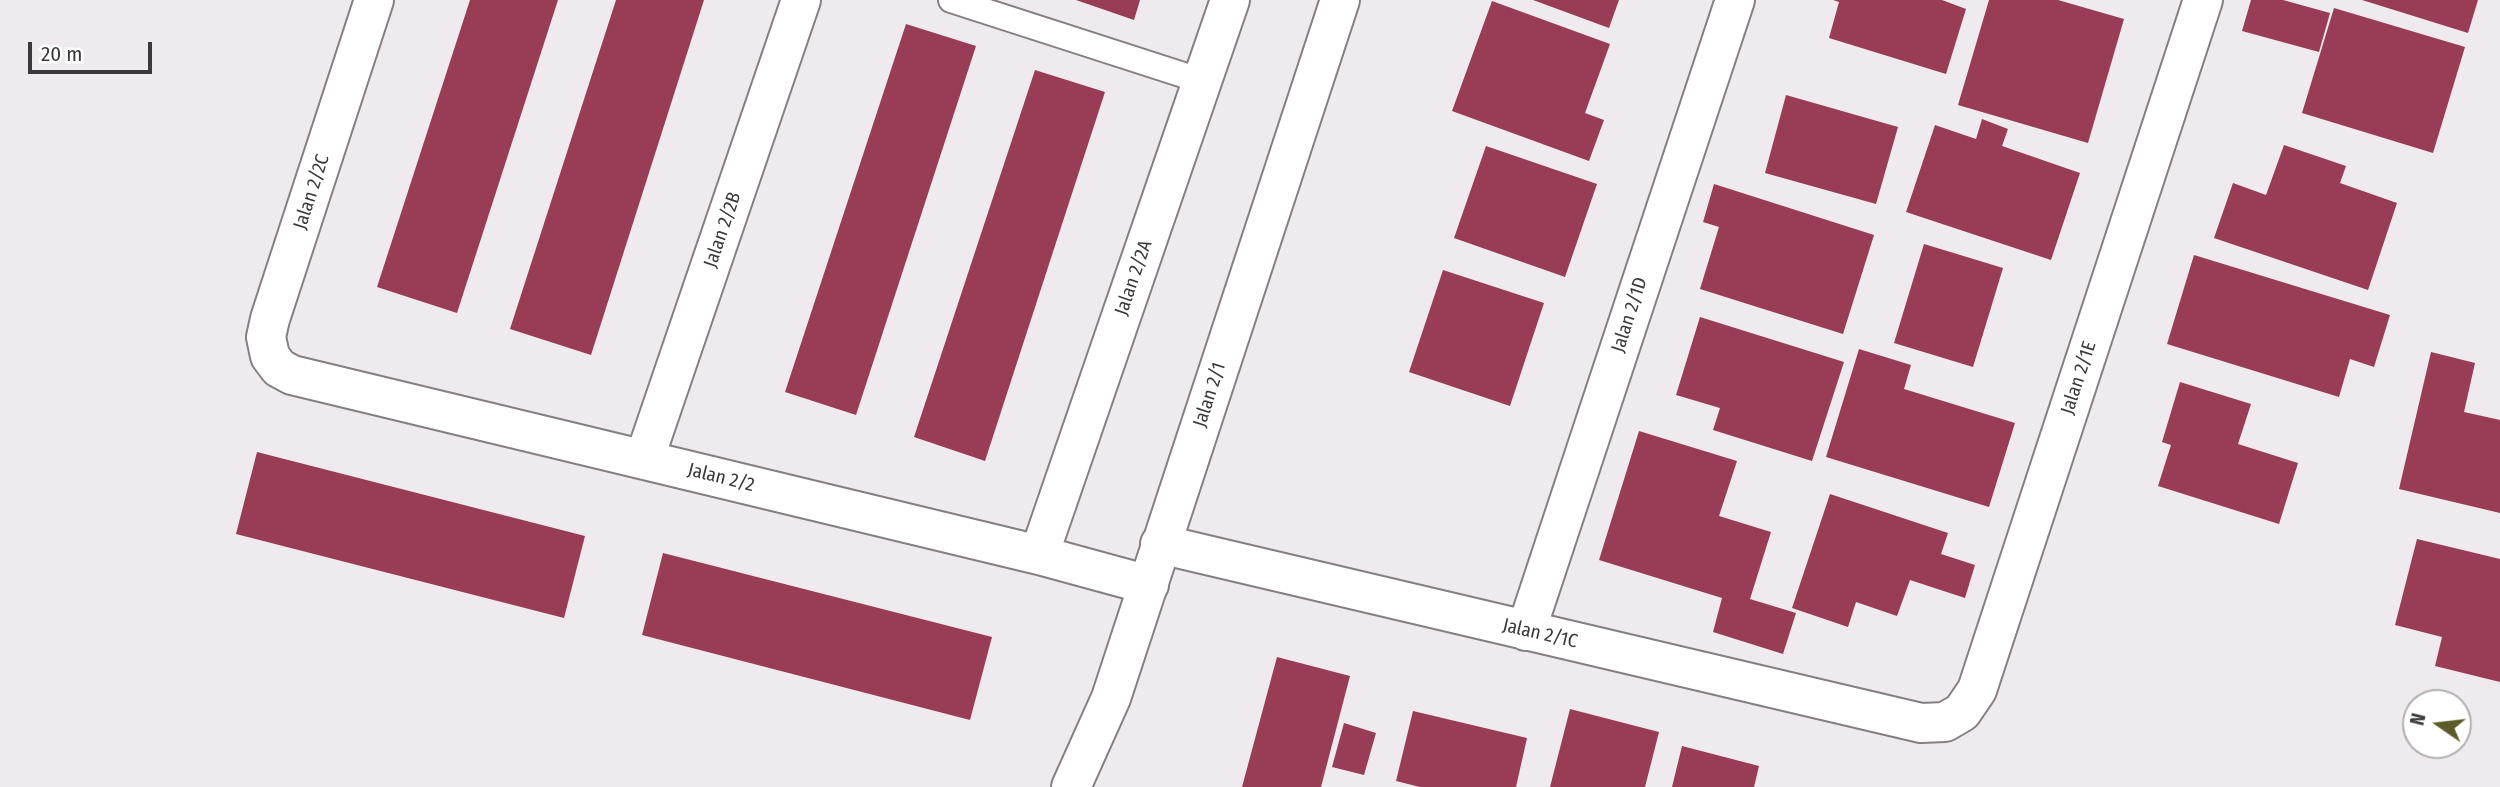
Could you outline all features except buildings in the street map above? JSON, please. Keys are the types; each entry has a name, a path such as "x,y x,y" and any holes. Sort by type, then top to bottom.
{"street":[{"name":"Jalan 2/2C","path":"292,375 279,368 270,356 266,337 374,0"},
{"name":"Jalan 2/2B","path":"644,460 801,0"},
{"name":"Jalan 2/2A","path":"1039,555 1230,0"},
{"name":"Jalan 2/1","path":"1071,787 1111,698 1340,0"},
{"name":"Jalan 2/1D","path":"1526,631 1735,0"},
{"name":"Jalan 2/1E","path":"1921,723 1945,722 1962,712 1977,690 2203,0"},
{"name":"Jalan 2/2","path":"292,375 1039,555 1149,585"},
{"name":"Jalan 2/1C","path":"1160,544 1921,723"}],"lane":[{"path":"951,0 1202,81"}]}
